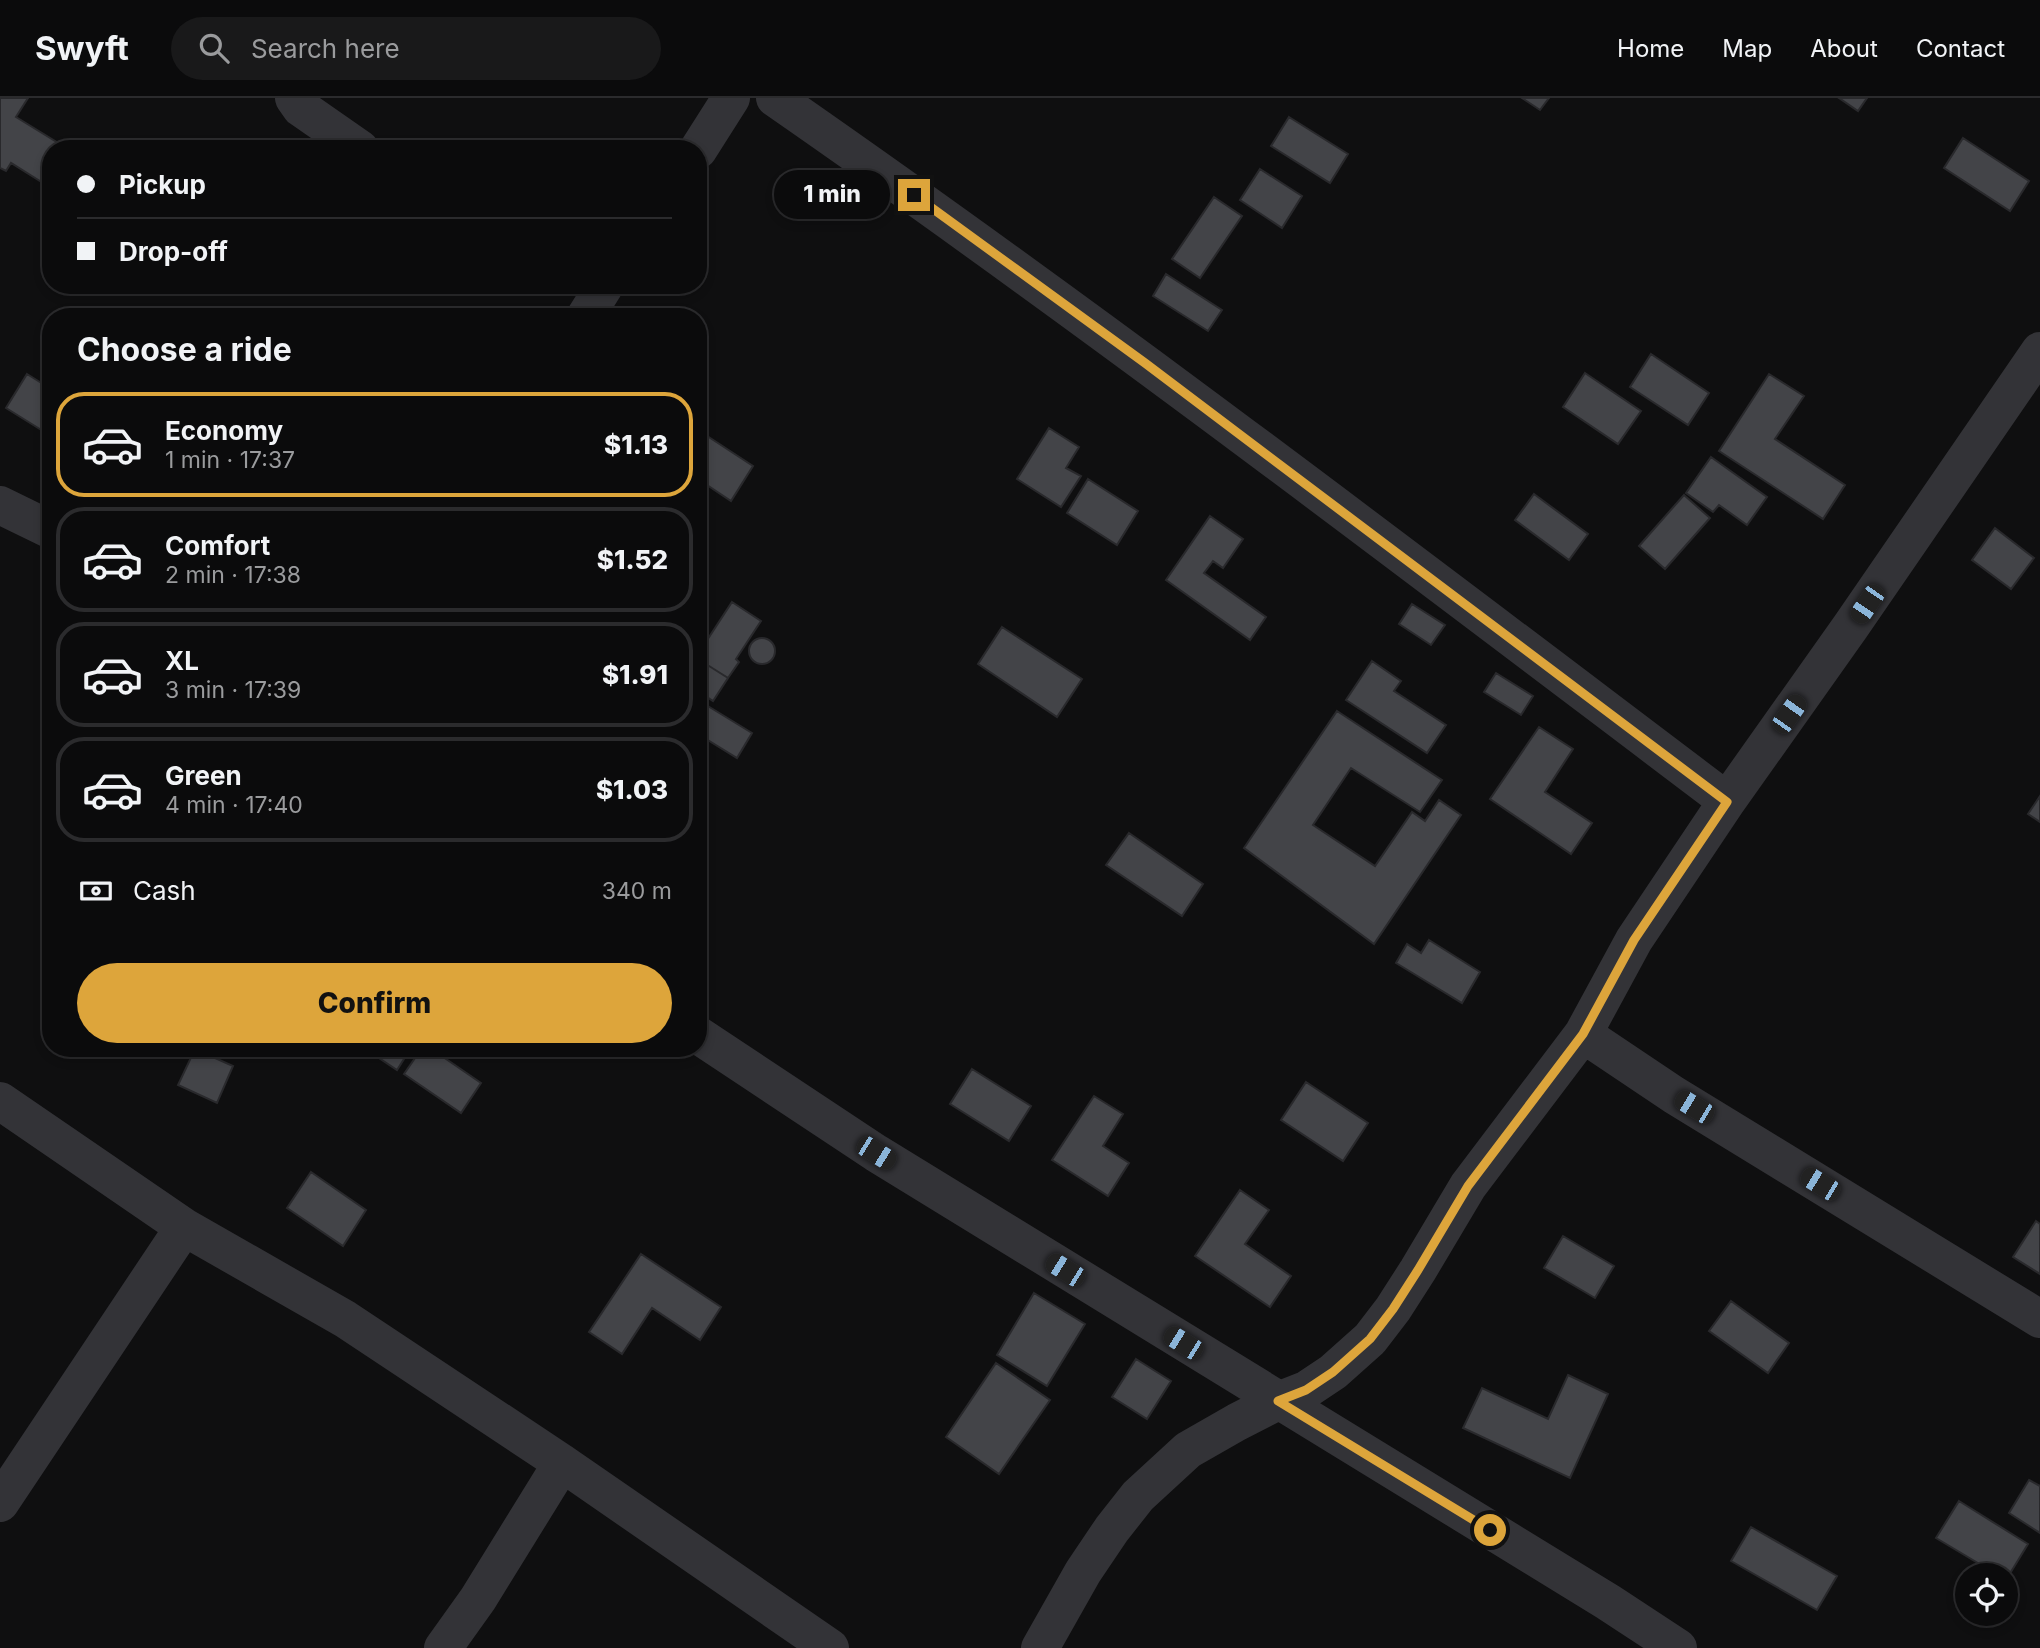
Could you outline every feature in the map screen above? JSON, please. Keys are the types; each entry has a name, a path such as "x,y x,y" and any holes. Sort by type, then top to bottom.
{"street":[{"path":"294,98 301,108 347,140"},
{"path":"704,140 731,98"},
{"path":"775,98 925,202 1145,363 1727,802"},
{"path":"1040,1648 1083,1572 1138,1496 1188,1450 1278,1401 1306,1390 1333,1372 1370,1339 1418,1270 1468,1186 1583,1034 1634,940 1727,802 2040,351"},
{"path":"0,505 42,526"},
{"path":"1583,1034 1674,1095 2040,1319"},
{"path":"707,1041 876,1153 1608,1602 1678,1648"},
{"path":"0,1101 184,1227 345,1319 562,1463 830,1648"},
{"path":"0,1503 184,1227"},
{"path":"443,1648 478,1599 562,1463"}],"building":[{"path":"0,98 28,98 16,117 53,140 42,140 42,182 11,163 6,171 0,168"},
{"path":"1522,98 1549,98 1540,110"},
{"path":"1839,98 1867,98 1858,111"},
{"path":"1289,117 1348,154 1330,183 1271,146"},
{"path":"1963,138 2029,181 2010,211 1944,168"},
{"path":"1260,169 1302,196 1282,228 1240,200"},
{"path":"1214,197 1242,216 1200,278 1172,259"},
{"path":"1166,274 1222,310 1208,331 1153,296"},
{"path":"1651,354 1709,393 1688,425 1630,387"},
{"path":"1585,373 1641,411 1618,444 1563,407"},
{"path":"27,374 42,383 42,430 6,408"},
{"path":"1769,374 1804,396 1775,439 1845,485 1823,519 1719,451"},
{"path":"1049,428 1079,447 1066,468 1081,476 1061,507 1017,479"},
{"path":"707,436 753,466 731,501 707,485"},
{"path":"1711,457 1767,497 1747,525 1719,505 1713,512 1686,493"},
{"path":"1088,479 1138,511 1117,545 1067,513"},
{"path":"1534,494 1588,534 1569,560 1515,520"},
{"path":"1684,495 1710,518 1665,569 1639,546"},
{"path":"1210,516 1243,539 1223,568 1213,561 1204,573 1266,617 1250,640 1166,580"},
{"path":"1995,528 2034,558 2011,589 1972,560"},
{"path":"732,602 761,621 736,659 739,662 728,678 707,665 707,640"},
{"path":"1412,604 1445,625 1431,645 1399,624"},
{"path":"1002,627 1082,679 1057,717 978,664"},
{"path":"762,638 771,642 775,651 771,660 762,664 753,660 749,651 753,642"},
{"path":"1372,661 1401,681 1394,691 1446,725 1427,753 1346,700"},
{"path":"707,665 728,678 713,701 707,697"},
{"path":"1496,673 1533,696 1521,715 1484,692"},
{"path":"707,706 752,733 737,758 707,740"},
{"path":"1337,711 1442,780 1420,812 1351,768 1313,825 1375,866 1412,812 1425,821 1439,800 1461,815 1374,944 1244,848"},
{"path":"1539,727 1573,749 1545,792 1592,823 1571,854 1490,799"},
{"path":"2040,796 2040,822 2028,814"},
{"path":"1129,833 1203,884 1182,916 1106,865"},
{"path":"1429,940 1480,972 1462,1003 1396,963 1407,944 1421,953"},
{"path":"191,1057 213,1057 233,1066 217,1103 178,1085"},
{"path":"378,1057 405,1057 397,1070"},
{"path":"416,1057 443,1057 481,1083 461,1113 404,1074"},
{"path":"972,1069 1031,1106 1009,1141 950,1104"},
{"path":"1306,1082 1368,1123 1343,1161 1281,1120"},
{"path":"1094,1096 1123,1114 1103,1146 1129,1163 1108,1196 1052,1160"},
{"path":"311,1172 366,1210 343,1246 287,1208"},
{"path":"1240,1190 1269,1210 1245,1244 1291,1276 1270,1307 1195,1256"},
{"path":"2036,1221 2040,1224 2040,1274 2013,1257"},
{"path":"1563,1236 1614,1266 1595,1298 1544,1268"},
{"path":"641,1254 721,1307 700,1340 652,1308 622,1354 589,1332"},
{"path":"1034,1293 1085,1324 1047,1386 997,1355"},
{"path":"1731,1301 1789,1343 1768,1373 1709,1331"},
{"path":"1136,1359 1171,1381 1147,1419 1112,1397"},
{"path":"996,1363 1050,1400 999,1474 946,1437"},
{"path":"1568,1375 1608,1394 1570,1478 1463,1428 1482,1388 1548,1419"},
{"path":"2029,1480 2040,1486 2040,1533 2009,1513"},
{"path":"1959,1501 2028,1544 2016,1563 1978,1563 1936,1538"},
{"path":"1751,1527 1837,1576 1817,1610 1731,1561"}],"route":[{"path":"914,195 1145,363 1727,802 1634,940 1583,1034 1468,1186 1393,1309 1370,1339 1333,1372 1306,1390 1278,1401 1490,1530"}]}
